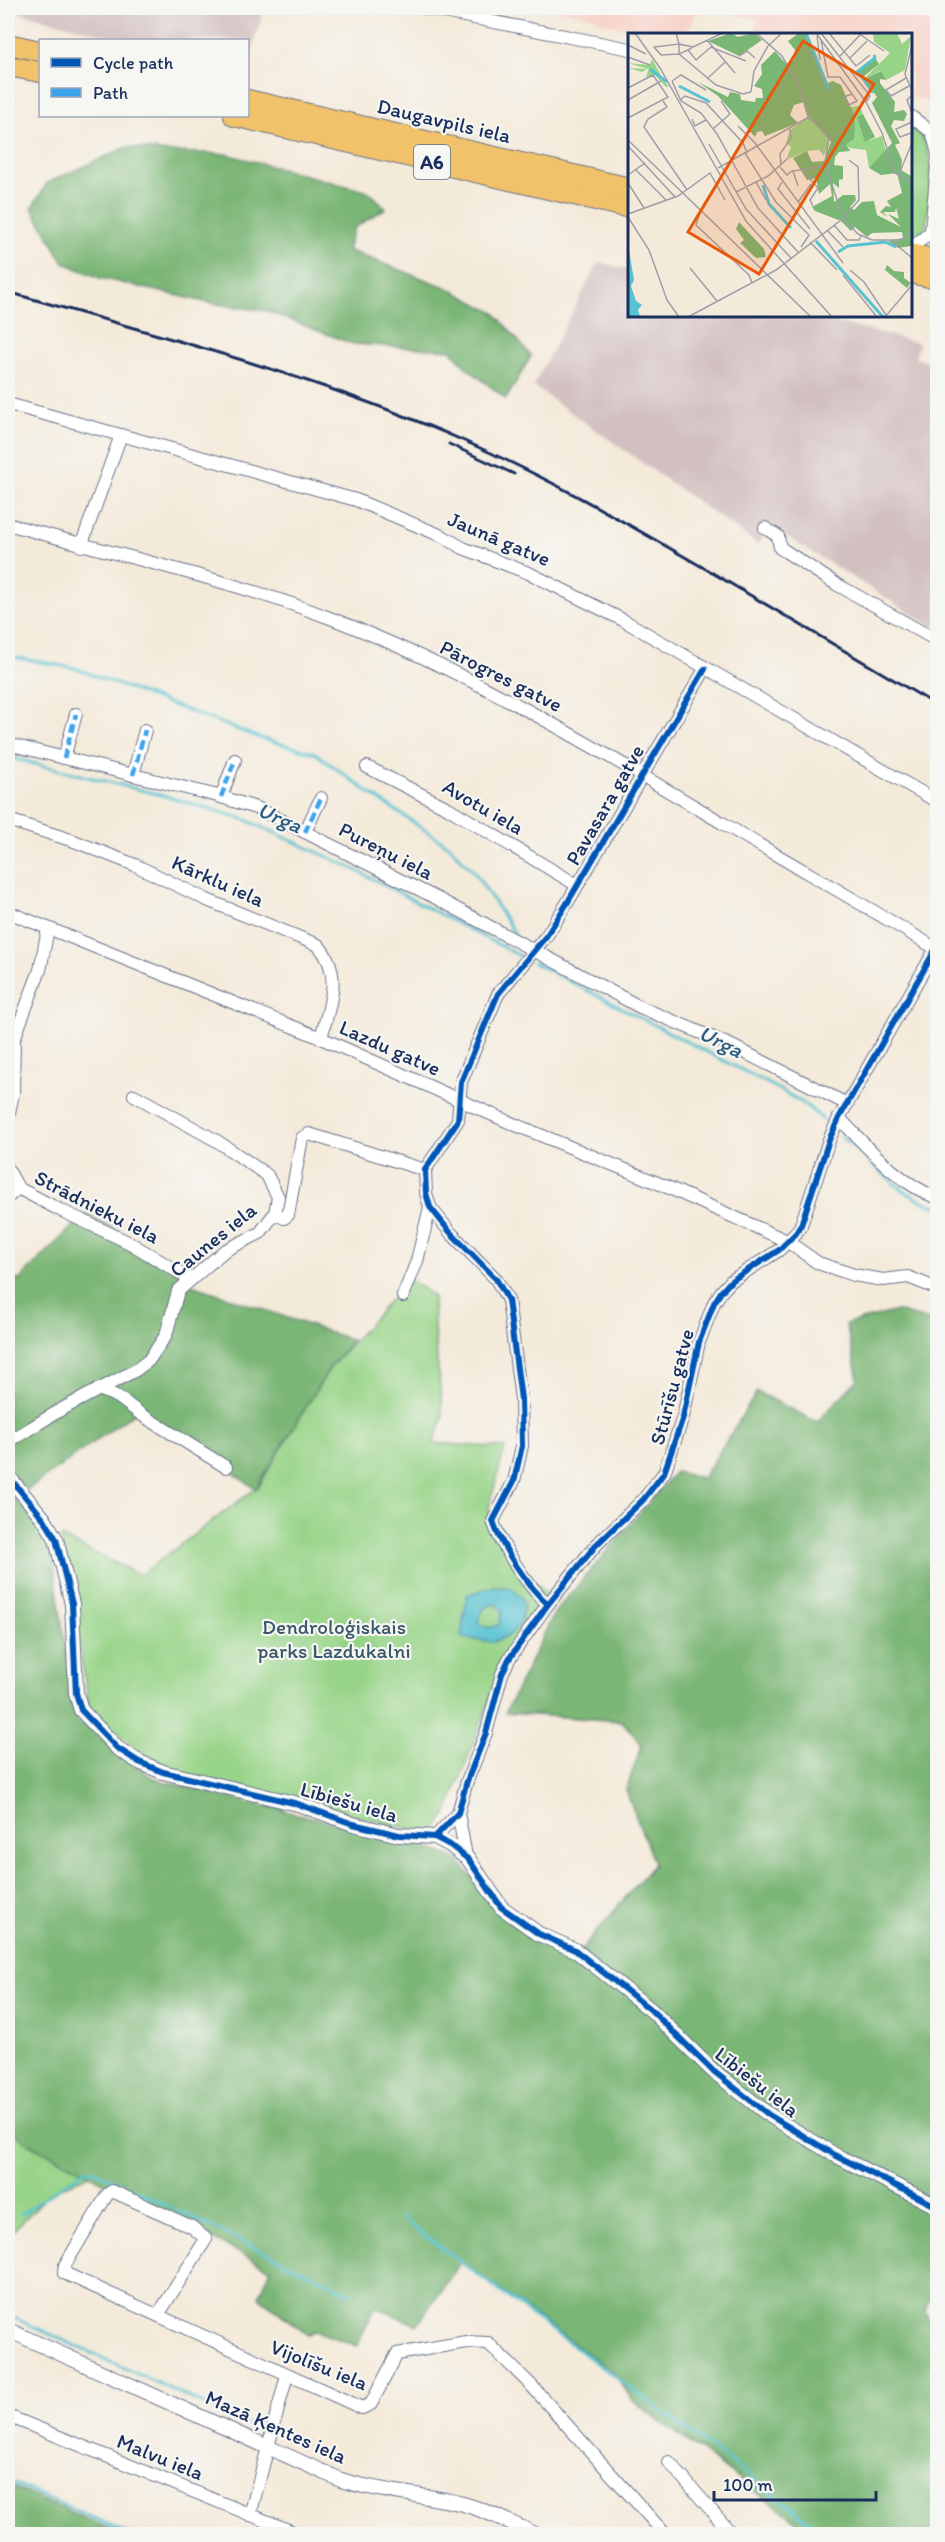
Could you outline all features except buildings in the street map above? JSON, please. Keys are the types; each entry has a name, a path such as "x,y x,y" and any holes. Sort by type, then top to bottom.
{"highway":[{"path":"8,44 39,51"},
{"path":"8,66 39,72"},
{"name":"Daugavpils iela","path":"249,100 628,188"},
{"name":"Daugavpils iela","path":"238,117 628,208"},
{"path":"912,254 938,260"},
{"path":"912,273 938,279"}],"street":[{"path":"424,8 628,49"},
{"path":"912,117 932,132 938,155 931,232 938,247"},
{"path":"912,247 931,232"},
{"name":"Jaunā gatve","path":"8,404 356,500 442,536 463,548 510,564 552,583 648,635 938,802"},
{"path":"81,546 121,435"},
{"name":"Pārogres gatve","path":"8,524 268,596 340,622 486,687 937,947"},
{"path":"765,528 778,536 780,548 784,551 938,641"},
{"name":"Pavasara gatve","path":"461,1101 461,1082 487,1015 498,994 547,934 705,669"},
{"path":"64,758 76,714"},
{"path":"133,775 145,730"},
{"name":"Pureņu iela","path":"8,744 221,797 259,809 438,899 531,953 640,1007 732,1046 847,1104"},
{"path":"221,797 235,760"},
{"name":"Avotu iela","path":"367,767 448,808 577,885"},
{"path":"305,832 321,798"},
{"name":"Kārklu iela","path":"8,820 74,841 135,865 207,900 318,945 328,956 334,971 332,991 321,1038"},
{"name":"Lazdu gatve","path":"8,912 321,1038 461,1101 665,1186 788,1240 818,1263 854,1275 883,1280 908,1277 938,1289"},
{"path":"8,1118 13,1093 14,1039 40,970 48,929"},
{"name":"Stūrīšu gatve","path":"435,1837 458,1813 467,1781 486,1733 502,1674 509,1659 548,1604 596,1545 643,1500 664,1473 683,1417 699,1342 708,1315 720,1292 742,1273 779,1250 801,1225 829,1140 847,1104 937,947"},
{"name":"Caunes iela","path":"8,1442 136,1370 149,1360 166,1335 178,1291 236,1244 260,1233 275,1213 278,1197 267,1175 217,1141 134,1095"},
{"path":"461,1101 458,1120 425,1170 426,1193 430,1207 450,1232 496,1279 508,1300 521,1399 522,1446 514,1480 494,1521 497,1533 536,1593 548,1604"},
{"path":"840,1118 878,1158 919,1189 938,1198"},
{"path":"275,1213 284,1218 288,1215 302,1138 309,1134 425,1170"},
{"path":"8,1170 18,1188 8,1197"},
{"name":"Strādnieku iela","path":"18,1188 130,1243 190,1279"},
{"path":"403,1296 417,1262 430,1207"},
{"path":"99,1389 118,1397 142,1416 226,1467"},
{"name":"Lībiešu iela","path":"8,1476 44,1520 56,1539 72,1604 76,1693 81,1710 117,1748 139,1762 163,1772 298,1804 376,1829 411,1837 435,1837 466,1856 501,1907 539,1934 575,1950 651,2010 712,2070 769,2115 835,2155 938,2207"},
{"path":"458,1813 466,1856"},
{"name":"Vijolīšu iela","path":"158,2315 206,2239 192,2227 112,2191 107,2195 65,2265 64,2273 287,2375 365,2408 370,2404 397,2354 466,2342 488,2343 530,2384 664,2535"},
{"name":"Mazā Ķentes iela","path":"8,2330 349,2482 462,2504 535,2535"},
{"path":"250,2515 266,2445 287,2375"},
{"name":"Malvu iela","path":"8,2416 298,2535"},
{"path":"669,2462 732,2535"}],"shaded area":[{"path":"18,8 264,8 249,60 249,39 122,39 17,12"},
{"path":"552,8 699,8 686,33 644,33 597,21 597,18"},
{"path":"711,8 937,8 937,103 912,97 912,33 754,33 757,19"},
{"path":"599,262 628,269 628,316 812,316 919,343 915,358 937,364 937,624 935,628 769,526 759,545 533,386"}],"green space":[{"path":"912,128 920,134 926,145 931,174 925,232 912,242"},
{"path":"127,147 169,152 226,154 369,192 386,208 354,228 347,250 448,288 495,313 531,356 506,399 466,367 451,350 353,344 267,311 210,303 100,278 64,263 32,208 47,183"},
{"path":"86,1213 140,1245 190,1284 352,1340 329,1369 256,1489 140,1409 27,1490 8,1488 8,1272 18,1281"},
{"name":"Dendroloģiskais parks Lazdukalni","path":"409,1279 433,1296 443,1418 433,1443 505,1448 488,1511 529,1577 549,1595 503,1665 446,1815 432,1834 276,1797 394,1971 424,1977 460,1992 511,1993 567,2030 630,2113 670,2110 746,2185 851,2298 851,2326 873,2426 867,2472 780,2435 708,2385 631,2318 742,2481 715,2462 597,2287 511,2215 431,2157 379,2109 327,2103 324,2124 355,2185 394,2223 421,2256 411,2279 370,2269 320,2242 301,2179 283,2141 279,2119 214,2084 151,2034 71,2002 8,2020 8,1638 17,1627 56,1654 59,1696 29,1727 78,1740 175,1794 145,1934 159,1965 223,1964 276,1939 311,1934 354,1964 380,1968 261,1793 165,1770 90,1711 61,1537 140,1575 259,1486 329,1369"},
{"path":"897,1311 937,1322 938,2282 925,2309 937,2342 937,2534 814,2534 634,2402 613,2372 461,2262 417,2325 375,2307 357,2346 316,2331 308,2335 259,2297 271,2269 24,2141 8,2125 8,1491 50,1538 75,1718 154,1779 413,1842 458,1859 496,1910 573,1959 654,1864 626,1790 642,1745 622,1721 505,1713 555,1612 675,1472 703,1478 757,1392 817,1422 858,1379 846,1324"},
{"path":"8,2125 24,2141 89,2175 51,2192 8,2236"},
{"path":"8,2485 121,2534 8,2534"}],"water":[{"path":"494,1586 512,1588 522,1598 524,1606 520,1624 510,1635 493,1642 463,1638 461,1636 467,1595","holes":["495,1604 502,1611 499,1625 489,1628 479,1624 480,1615 485,1607"]}],"waterway":[{"path":"8,656 74,668 263,739 315,753 449,846 475,873 515,934"},
{"name":"Urga","path":"8,757 165,796 244,819 346,865 520,956"},
{"name":"Urga","path":"534,963 771,1085 803,1103 825,1121"},
{"name":"Urga","path":"841,1136 898,1186 924,1202 938,1207"},
{"path":"21,2214 85,2170 93,2170 351,2294"},
{"path":"400,2217 827,2534"},
{"path":"8,2237 8,2246"},
{"path":"8,2315 260,2430"},
{"path":"8,2481 130,2534"}],"railway":[{"path":"8,292 237,358 351,396 462,440 527,470 622,521 938,706"},
{"path":"449,444 514,474"}],"marked path":[{"path":"64,758 76,714"},
{"path":"133,775 145,730"},
{"path":"221,797 235,760"},
{"path":"305,832 321,798"}],"cycle path":[{"path":"548,1604 516,1565 493,1521 514,1481 522,1446 521,1399 508,1300 496,1279 450,1232 430,1207 426,1193 425,1170 458,1120 461,1082 498,994 547,935 705,669"},
{"path":"435,1837 458,1813 467,1781 486,1733 502,1674 509,1659 548,1604 596,1545 643,1500 664,1473 683,1417 699,1342 714,1303 731,1281 779,1250 796,1233 801,1225 829,1140 839,1118 938,945"},
{"path":"8,1476 44,1519 56,1539 72,1604 76,1693 81,1710 117,1748 139,1762 163,1772 298,1804 353,1824 399,1835 435,1837 450,1845 469,1860 501,1907 539,1934 575,1950 651,2010 712,2070 769,2115 835,2155 938,2207"}]}
